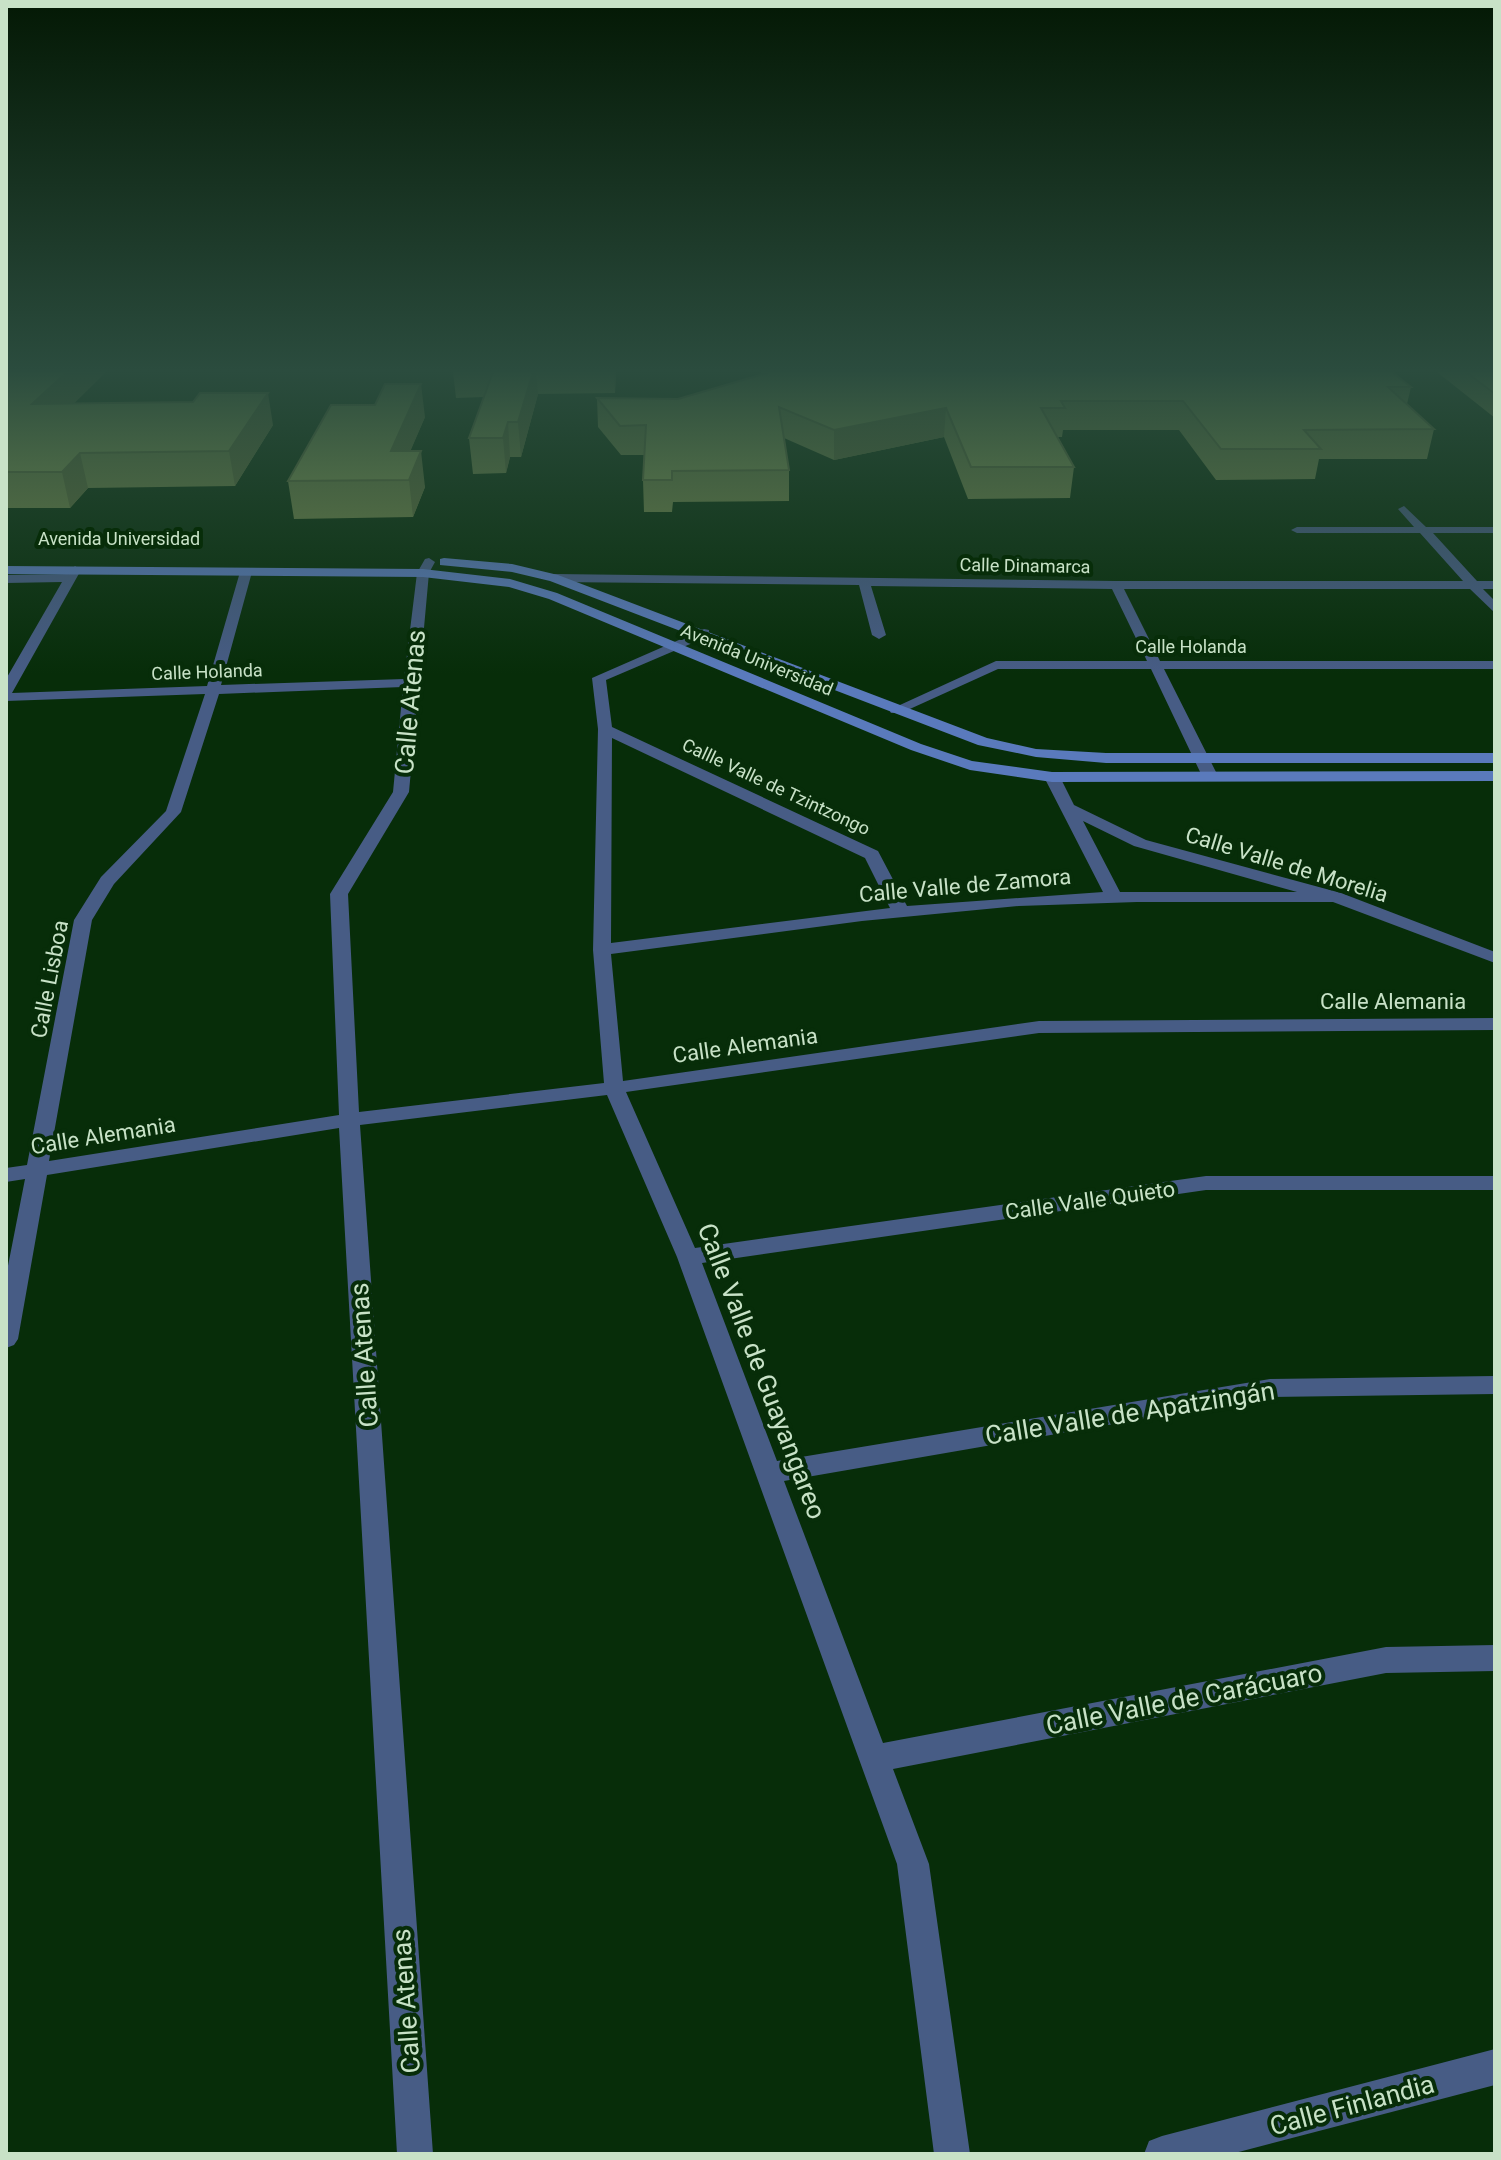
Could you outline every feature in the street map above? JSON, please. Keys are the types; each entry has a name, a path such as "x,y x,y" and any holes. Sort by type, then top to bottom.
{"street":[{"path":"1404,509 1495,609"},
{"path":"1297,530 1495,530"},
{"name":"Avenida Universidad","path":"6,558 426,568 510,583 553,596 970,765 1052,777 1495,776"},
{"name":"Avenida Universidad","path":"6,579 72,574 484,565 554,578 983,742 1036,753 1106,758 1495,758"},
{"name":"Calle Atenas","path":"415,2154 349,1120 339,894 401,792 410,683 426,568"},
{"name":"Avenida Universidad","path":"6,570 72,574"},
{"name":"Calle Lisboa","path":"6,1339 83,920 107,881 173,812 213,690 246,572"},
{"path":"6,694 72,574"},
{"name":"Calle Dinamarca","path":"554,578 1116,585 1495,585"},
{"path":"864,583 879,635"},
{"path":"1116,585 1210,776"},
{"path":"671,646 704,633"},
{"name":"Calle Valle de Guayangareo","path":"671,646 599,678 605,729 602,950 614,1088 688,1257 913,1864 952,2154"},
{"name":"Calle Holanda","path":"896,710 996,665 1495,665"},
{"name":"Calle Holanda","path":"6,694 410,683"},
{"name":"Callle Valle de Tzintzongo","path":"605,729 872,855 901,912"},
{"path":"1052,777 1114,897"},
{"name":"Calle Valle de Morelia","path":"1068,808 1140,843 1335,897 1495,958"},
{"name":"Calle Valle de Zamora","path":"602,950 901,912 1019,901 1114,897 1335,897"},
{"name":"Calle Alemania","path":"6,1175 349,1120 614,1088 1039,1027 1495,1024"},
{"name":"Calle Valle Quieto","path":"688,1257 1206,1183 1495,1183"},
{"name":"Calle Valle de Apatzingán","path":"769,1473 1270,1388 1495,1385"},
{"name":"Calle Valle de Carácuaro","path":"875,1759 1386,1660 1495,1658"},
{"name":"Calle Finlandia","path":"1162,2154 1495,2067"}],"building":[{"path":"293,473 412,473 409,480 288,481"},
{"path":"643,473 672,473 672,480 643,480"}]}
